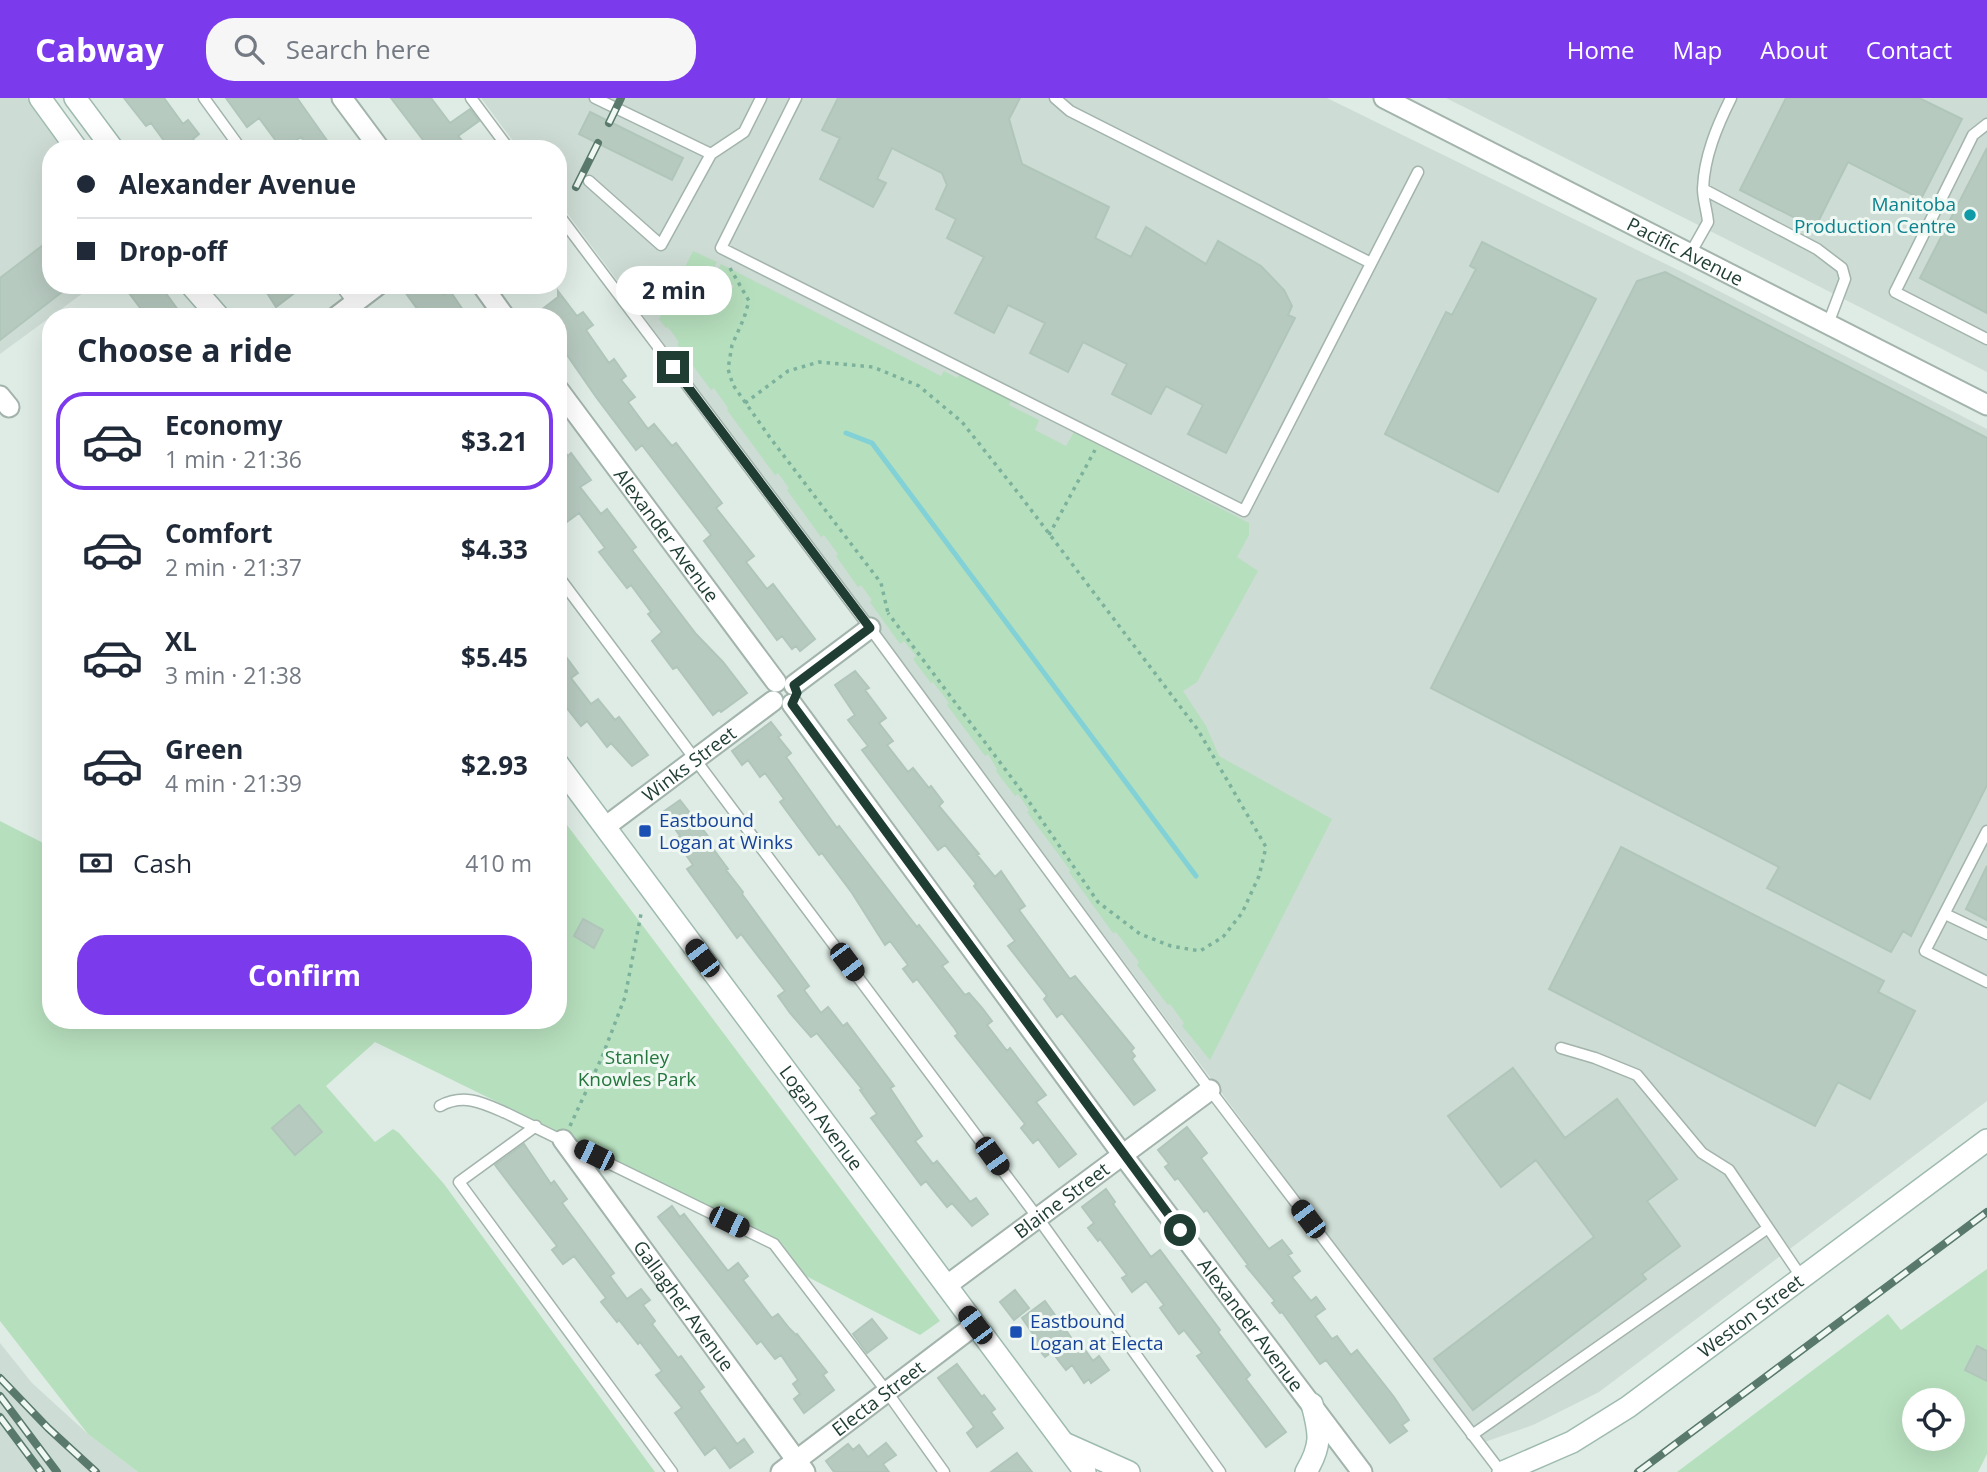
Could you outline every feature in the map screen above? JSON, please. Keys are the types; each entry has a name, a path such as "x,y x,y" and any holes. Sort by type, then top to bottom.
{"main road":[{"path":"40,98 70,140"},
{"path":"75,98 106,140"},
{"path":"199,294 211,308"},
{"name":"Logan Avenue","path":"567,776 1085,1472"},
{"name":"Weston Street","path":"1502,1472 1572,1442 1606,1422 1987,1140"},
{"path":"1306,1472 1316,1453 1320,1432 1312,1404"},
{"path":"1063,1443 1129,1472"}],"street":[{"path":"342,98 373,140"},
{"name":"Pacific Avenue","path":"1384,98 1987,405"},
{"name":"Alexander Avenue","path":"567,400 1122,1154 1362,1472"},
{"name":"Winks Street","path":"605,827 870,628"},
{"name":"Blaine Street","path":"946,1286 1210,1090"},
{"name":"Gallagher Avenue","path":"564,1140 794,1468"},
{"name":"Electa Street","path":"794,1468 975,1325"}],"lane":[{"path":"204,98 234,140"},
{"path":"471,98 502,140"},
{"path":"595,98 711,154"},
{"path":"589,181 660,245 711,154 744,132 761,98"},
{"path":"796,98 721,248 1244,512 1418,172"},
{"path":"1055,98 1070,111 1371,263"},
{"path":"1690,254 1708,222 1703,189 1707,159 1718,124 1731,98"},
{"path":"1987,124 1973,135 1895,292 1987,339"},
{"path":"1703,189 1817,249 1842,268 1845,279 1828,324"},
{"path":"567,226 870,628 1210,1090 1502,1472"},
{"path":"347,294 357,308"},
{"path":"567,588 1038,1218 1220,1472"},
{"path":"1987,831 1926,951 1987,982"},
{"path":"1945,914 1987,934"},
{"path":"1561,1048 1637,1075 1702,1153 1729,1170 1802,1278"},
{"path":"440,1107 452,1100 466,1098 536,1126 774,1244 887,1392 944,1472"},
{"path":"536,1126 459,1182 672,1472"},
{"path":"1472,1435 1768,1228"}],"path":[{"path":"721,248 724,261 734,272 749,301 732,345 728,369 733,385 745,403 881,583 888,613 1023,793 1098,902 1140,934 1171,946 1200,951 1223,937 1242,913 1259,876 1266,847 1198,730 962,422 919,386 873,367 819,362 788,371 745,403"},
{"path":"1049,535 1101,439"},
{"path":"870,628 888,613"},
{"path":"564,1140 602,1057 625,998 641,914"}],"shaded area":[{"path":"0,98 27,98 58,140 42,140 42,294 82,294 63,308 42,308 42,323 0,354"},
{"path":"481,98 1327,98 1680,271 1987,429 1987,1101 1599,1392 1533,1425 1482,1443 567,213 567,140 512,140"},
{"path":"1446,98 1987,98 1987,372 1724,238"},
{"path":"0,1343 32,1383 88,1434 138,1472 0,1472"}],"green space":[{"path":"693,251 717,262 706,282 702,280 698,287 690,284 681,303 688,307 692,300 698,303 702,296 709,300 713,292 720,296 723,290 730,293 734,286 715,276 721,264 941,376 944,371 957,378 960,374 1011,400 1009,405 1039,420 1035,430 1066,446 1074,432 1249,523 1249,535 1237,557 1258,571 1197,682 1183,691 1206,726 1219,756 1332,819 1210,1060 1182,1026 1184,1023 1170,1004 1168,1005 1137,965 1139,962 1116,932 1113,933 1027,812 1029,810 1018,794 1015,796 996,771 988,754 985,756 947,705 949,703 913,659 916,656 904,641 900,644 870,602 872,600 861,585 858,587 824,535 821,537 778,473 775,475 714,388 711,390 677,344 679,342 659,319"},
{"name":"Stanley Knowles Park","path":"0,821 42,842 42,1029 567,1029 567,825 940,1321 920,1335 806,1276 780,1241 375,1042 326,1086 375,1142 393,1129 444,1184 655,1472 138,1472 88,1434 0,1321"},
{"path":"1987,1269 1987,1454 1978,1472 1677,1472 1888,1314 1901,1330"}],"building":[{"path":"124,98 164,98 183,124 188,120 199,134 194,140 163,140 151,123 146,126"},
{"path":"226,98 297,98 327,140 303,140 301,137 296,140 275,140 259,118 247,127"},
{"path":"391,98 431,98 450,123 470,109 479,121 458,136 461,140 423,140"},
{"path":"838,98 1020,98 1009,119 1022,164 1109,207 1095,238 1131,257 1146,227 1206,264 1218,241 1261,266 1284,290 1292,306 1288,315 1295,318 1226,453 1188,434 1203,405 1166,386 1151,414 1112,394 1127,364 1083,342 1068,372 1030,353 1045,323 1008,305 994,333 955,313 984,257 947,238 956,219 936,209 947,185 942,173 892,148 877,179 886,183 873,207 820,179 840,138 822,130"},
{"path":"1786,98 1919,98 1962,119 1921,199 1848,162 1815,228 1740,190"},
{"path":"590,112 683,158 672,180 579,134"},
{"name":"Manitoba Production Centre","path":"1987,148 1987,313 1920,278"},
{"path":"1482,242 1596,299 1498,492 1385,434 1446,312 1452,315 1476,269 1470,266"},
{"path":"42,246 42,294 59,294 0,340 0,278"},
{"path":"1665,272 1987,438 1987,785 1911,936 1903,931 1891,952 1767,888 1779,867 1431,688 1637,281"},
{"path":"130,294 166,294 177,308 140,308"},
{"path":"268,294 293,294 276,307"},
{"path":"406,294 452,294 462,308 417,308"},
{"path":"560,294 577,316 583,312 593,325 586,330 609,363 614,359 626,376 621,380 635,397 628,402 648,429 654,424 672,446 676,443 722,503 716,508 754,556 746,562 767,589 773,584 815,639 800,651 796,646 792,649 782,636 777,640 704,541 711,535 642,445 636,450 567,355 567,308 544,308"},
{"path":"571,453 591,480 580,487 601,514 607,509 636,547 632,550 696,634 723,662 747,693 713,715 677,667 673,669 652,641 662,632 648,614 651,612 631,585 627,588 599,552 605,548 579,513 567,522 567,455"},
{"path":"567,658 578,673 571,678 591,704 598,699 615,720 619,717 648,755 632,766 611,743 607,747 587,721 581,726 567,708"},
{"path":"855,671 869,688 865,690 886,718 879,723 893,741 887,745 908,772 913,768 929,788 931,786 943,802 939,806 995,877 1001,871 1025,906 1019,910 1070,979 1075,976 1134,1048 1131,1051 1135,1056 1132,1059 1155,1090 1134,1105 1062,1013 1057,1017 1044,999 1047,996 1008,946 1015,941 974,886 976,884 945,845 938,850 862,750 868,746 848,720 855,715 835,685"},
{"path":"771,722 781,735 778,737 791,753 786,757 837,828 839,826 917,927 919,925 948,962 942,966 965,995 969,993 982,1008 992,1021 987,1025 1007,1051 1010,1048 1046,1095 1036,1102 1076,1154 1059,1167 1038,1139 1033,1143 1021,1128 1025,1124 955,1036 958,1034 955,1029 917,979 913,982 903,969 908,965 890,941 885,945 852,893 822,853 819,855 780,802 784,799 765,773 760,777 748,760 742,765 732,751"},
{"path":"680,800 711,840 708,842 742,894 809,986 804,990 821,1013 828,1007 843,1026 847,1023 894,1086 890,1088 922,1136 915,1141 933,1164 937,1161 970,1202 976,1198 988,1214 972,1226 952,1203 947,1207 926,1181 921,1185 871,1118 877,1114 860,1090 862,1089 817,1033 811,1037 790,1013 778,996 785,991 741,934 737,938 687,869 693,865 675,839 680,836 663,812"},
{"path":"1621,847 1884,981 1878,992 1915,1011 1870,1099 1838,1082 1815,1126 1549,989"},
{"path":"1987,866 1987,920 1966,909"},
{"path":"583,919 603,930 594,948 574,936"},
{"path":"1513,1068 1565,1138 1617,1099 1677,1179 1647,1201 1680,1246 1642,1274 1646,1279 1473,1410 1434,1359 1594,1237 1536,1160 1501,1187 1448,1116"},
{"path":"299,1105 322,1132 295,1155 272,1128"},
{"path":"1187,1127 1207,1153 1201,1158 1269,1249 1282,1240 1292,1253 1288,1255 1300,1271 1292,1277 1311,1301 1316,1297 1325,1309 1315,1316 1332,1339 1337,1336 1351,1355 1357,1350 1409,1420 1402,1425 1407,1431 1390,1443 1326,1360 1320,1364 1282,1312 1272,1303 1275,1301 1246,1266 1248,1265 1207,1210 1204,1212 1178,1178 1175,1180 1165,1167 1169,1164 1158,1150"},
{"path":"524,1144 551,1184 554,1181 567,1199 562,1203 614,1273 610,1276 627,1299 641,1289 650,1300 643,1305 655,1321 652,1324 704,1387 699,1391 737,1444 744,1439 753,1452 730,1468 715,1447 705,1455 675,1413 682,1408 656,1375 662,1371 640,1342 638,1344 601,1302 606,1298 574,1256 563,1264 552,1250 557,1246 495,1165"},
{"path":"1106,1189 1115,1202 1113,1204 1151,1257 1160,1250 1220,1330 1218,1332 1250,1375 1246,1379 1286,1432 1266,1447 1197,1356 1202,1353 1184,1330 1179,1334 1160,1308 1164,1305 1146,1281 1132,1292 1122,1278 1127,1275 1100,1239 1098,1241 1088,1228 1094,1223 1082,1207"},
{"path":"672,1206 680,1217 684,1214 728,1271 738,1263 748,1276 743,1280 772,1318 778,1314 827,1372 823,1375 834,1390 804,1413 794,1399 800,1394 793,1384 798,1380 781,1355 775,1359 761,1341 757,1344 658,1217"},
{"path":"1015,1290 1029,1308 1014,1320 1000,1302"},
{"path":"1045,1301 1075,1343 1078,1340 1093,1361 1099,1356 1109,1370 1091,1383 1089,1379 1084,1383 1072,1365 1066,1370 1052,1352 1045,1357 1034,1344 1038,1341 1022,1318"},
{"path":"872,1319 887,1338 867,1353 853,1334"},
{"path":"1977,1346 1987,1351 1987,1381 1965,1370"},
{"path":"957,1364 982,1397 984,1395 995,1409 991,1412 1003,1428 977,1447 967,1433 974,1427 938,1378"},
{"path":"886,1443 896,1455 883,1464 889,1472 834,1472 826,1461 848,1444 853,1450 859,1445 868,1457"},
{"path":"1017,1453 1032,1472 991,1472"}],"waterway":[{"path":"846,433 872,443 1196,876"}],"railway":[{"path":"609,123 621,98"},
{"path":"576,187 598,143"},
{"path":"1638,1472 1987,1212"},
{"path":"0,1378 48,1428 96,1472"},
{"path":"0,1396 57,1472"},
{"path":"0,1417 41,1472"}],"place":[{"name":"Manitoba Production Centre","path":"1970,215"},
{"name":"Eastbound Logan at Winks","path":"645,831"},
{"name":"Eastbound Logan at Electa","path":"1016,1332"}],"route":[{"path":"673,367 870,628 794,685 797,693 792,704 1180,1230"}]}
